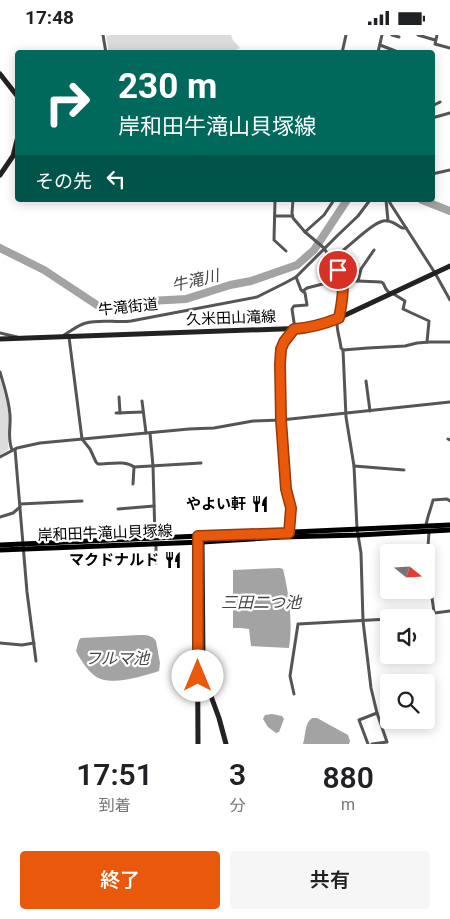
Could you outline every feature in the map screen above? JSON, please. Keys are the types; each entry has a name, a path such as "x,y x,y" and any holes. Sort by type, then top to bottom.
{"main road":[{"name":"岸和田牛滝山貝塚線","path":"0,550 23,547 200,539 359,535 450,525"},
{"name":"岸和田牛滝山貝塚線","path":"200,539 357,529 450,530"},
{"name":"岸和田牛滝山貝塚線","path":"0,545 23,547"}],"street":[{"path":"103,35 106,50"},
{"path":"343,50 346,35"},
{"path":"379,50 382,35"},
{"path":"392,35 399,37"},
{"path":"418,35 435,40"},
{"path":"436,35 435,44 450,48"},
{"path":"380,45 393,50"},
{"path":"0,73 15,93"},
{"path":"435,104 440,102"},
{"path":"435,117 450,113"},
{"path":"0,175 14,155 15,150"},
{"path":"435,174 450,171"},
{"path":"275,202 274,240 286,251"},
{"path":"293,202 292,218 324,248 342,280 342,299 337,327 343,350 346,413 354,466 357,529 361,553 363,621 371,689 387,742 372,744"},
{"path":"305,232 324,215 333,202"},
{"name":"牛滝街道","path":"62,337 84,323 123,322 257,297 296,277 358,216 368,202"},
{"path":"387,202 388,221"},
{"path":"389,202 450,300"},
{"path":"275,216 292,215"},
{"path":"331,259 378,222 388,221 406,228"},
{"path":"358,281 360,269 374,250"},
{"name":"久米田山滝線","path":"0,339 302,329 338,318 450,266"},
{"path":"289,533 291,508 286,489 281,420 280,364 281,349 294,329 292,309 294,306 307,305 305,293 301,290 296,277"},
{"path":"303,291 307,288 342,280 381,282 391,293 405,301 403,309 429,321 427,342"},
{"path":"0,333 20,339"},
{"path":"69,337 82,439 90,449 96,463 128,464 134,467 201,463"},
{"path":"343,350 404,346 427,342 450,342"},
{"path":"0,372 10,416 9,443 14,450 36,661"},
{"path":"366,381 370,411"},
{"path":"119,397 118,413 143,412"},
{"path":"142,401 153,465 156,563"},
{"path":"0,457 29,445 214,428 253,421 370,411 450,401"},
{"path":"354,466 378,466 401,469"},
{"path":"133,484 134,467"},
{"path":"434,609 429,581 427,515 433,500 447,499 450,501"},
{"path":"0,517 13,513 20,506 82,501"},
{"path":"118,509 154,506"},
{"path":"198,744 200,539"},
{"path":"200,539 203,663 208,688 226,744"},
{"path":"435,613 450,611"},
{"path":"294,695 290,676 298,624 380,620"},
{"path":"0,643 22,645 34,643"},
{"path":"368,744 359,720 377,713"}],"shaded area":[{"path":"231,35 240,48 236,50 109,50 106,36"},
{"path":"0,378 8,407 9,449 0,455"}],"water":[{"name":"三田二つ池","path":"283,569 290,608 289,648 251,646 249,629 233,628 233,570"},
{"name":"フルマ池","path":"151,636 156,641 160,663 159,671 118,681 109,681 95,676 89,671 76,651 81,638"},
{"path":"265,715 282,716 284,719 279,732 276,733 268,727 263,719"},
{"path":"312,718 317,718 348,735 349,744 303,744 306,726"}],"waterway":[{"name":"牛滝川","path":"0,248 44,270 97,305 110,307 132,302 186,299 230,285 251,281 297,265 314,250 346,202"},
{"name":"牛滝川","path":"427,202 450,211"}],"place":[{"name":"やよい軒","path":"260,504"},
{"name":"マクドナルド","path":"173,560"}],"route":[{"path":"198,676 198,536 289,533 291,508 286,489 281,420 281,349 294,329 319,325 339,318 343,288 338,270"}]}
